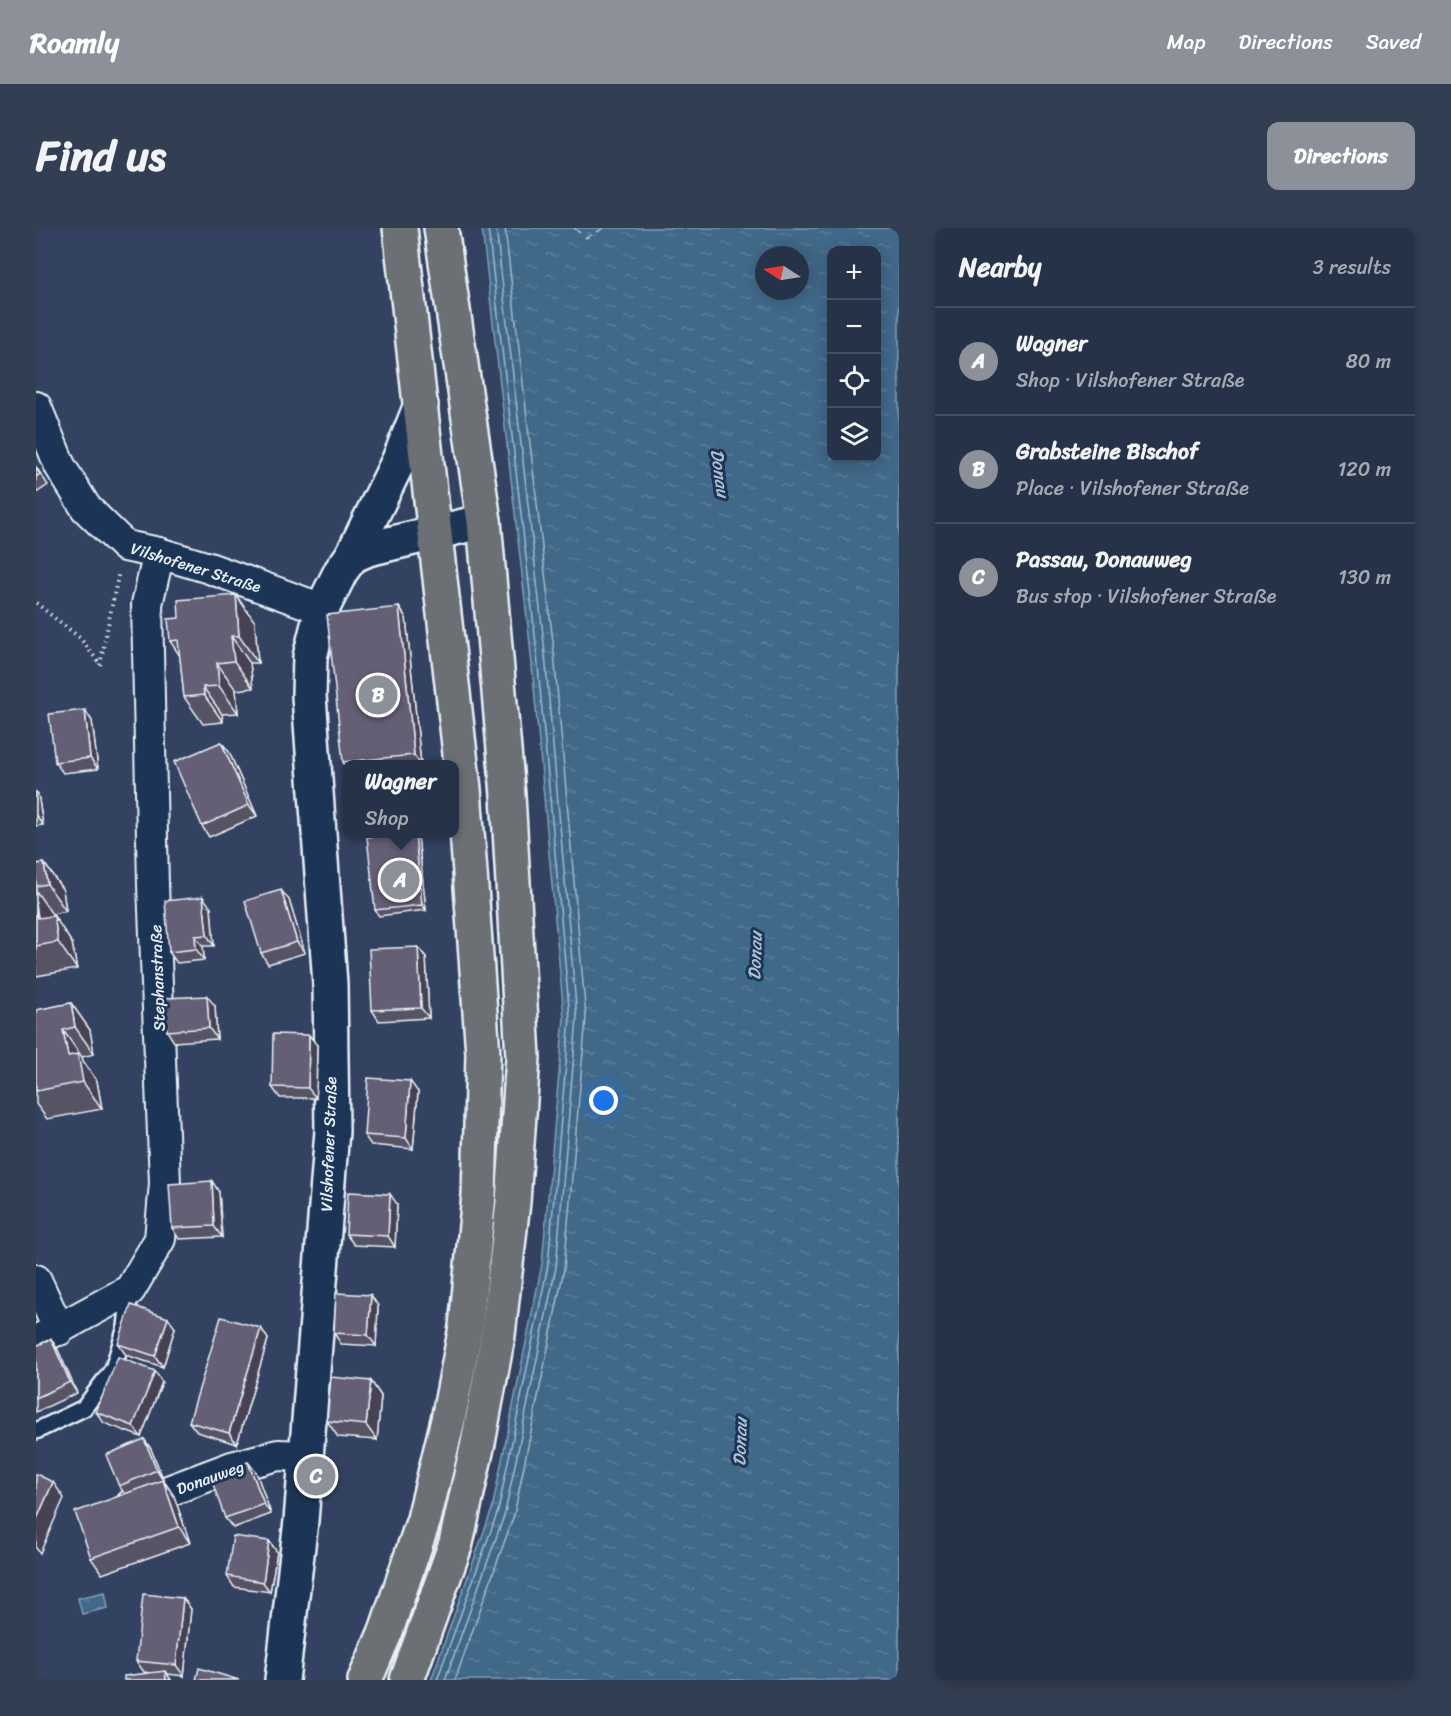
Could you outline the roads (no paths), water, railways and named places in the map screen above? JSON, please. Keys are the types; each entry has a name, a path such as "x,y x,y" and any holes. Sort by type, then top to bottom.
{"main road":[{"path":"365,1680 386,1631 424,1519 448,1420 466,1327 479,1195 483,1054 464,789 400,228"},
{"path":"407,1680 456,1543 478,1443 498,1335 513,1202 523,1057 508,795 484,521 441,228"}],"street":[{"name":"Vilshofener Straße","path":"282,1680 301,1521 332,1131 330,984 309,696 310,657 322,609 341,571 352,556 399,460 422,405"},
{"name":"Vilshofener Straße","path":"37,415 60,466 86,508 125,546 159,553 209,568 322,609"},
{"path":"352,556 368,549 484,521"},
{"name":"Stephanstraße","path":"130,1290 160,1239 165,1183 153,885 147,604 159,553"},
{"path":"36,1280 48,1336 130,1290"},
{"name":"Donauweg","path":"104,1514 232,1467 278,1455 305,1456"}],"lane":[{"path":"36,1431 84,1408 113,1369 126,1327 130,1290"}],"water":[{"name":"Donau","path":"482,228 899,228 899,1680 431,1680 492,1509 542,1264 564,1017 530,644"},
{"path":"105,1592 108,1608 82,1614 78,1598"}],"place":[{"name":"Grabsteine Bischof","path":"378,695"},
{"name":"Wagner","path":"400,880"},
{"name":"Passau, Donauweg","path":"316,1476"}]}
